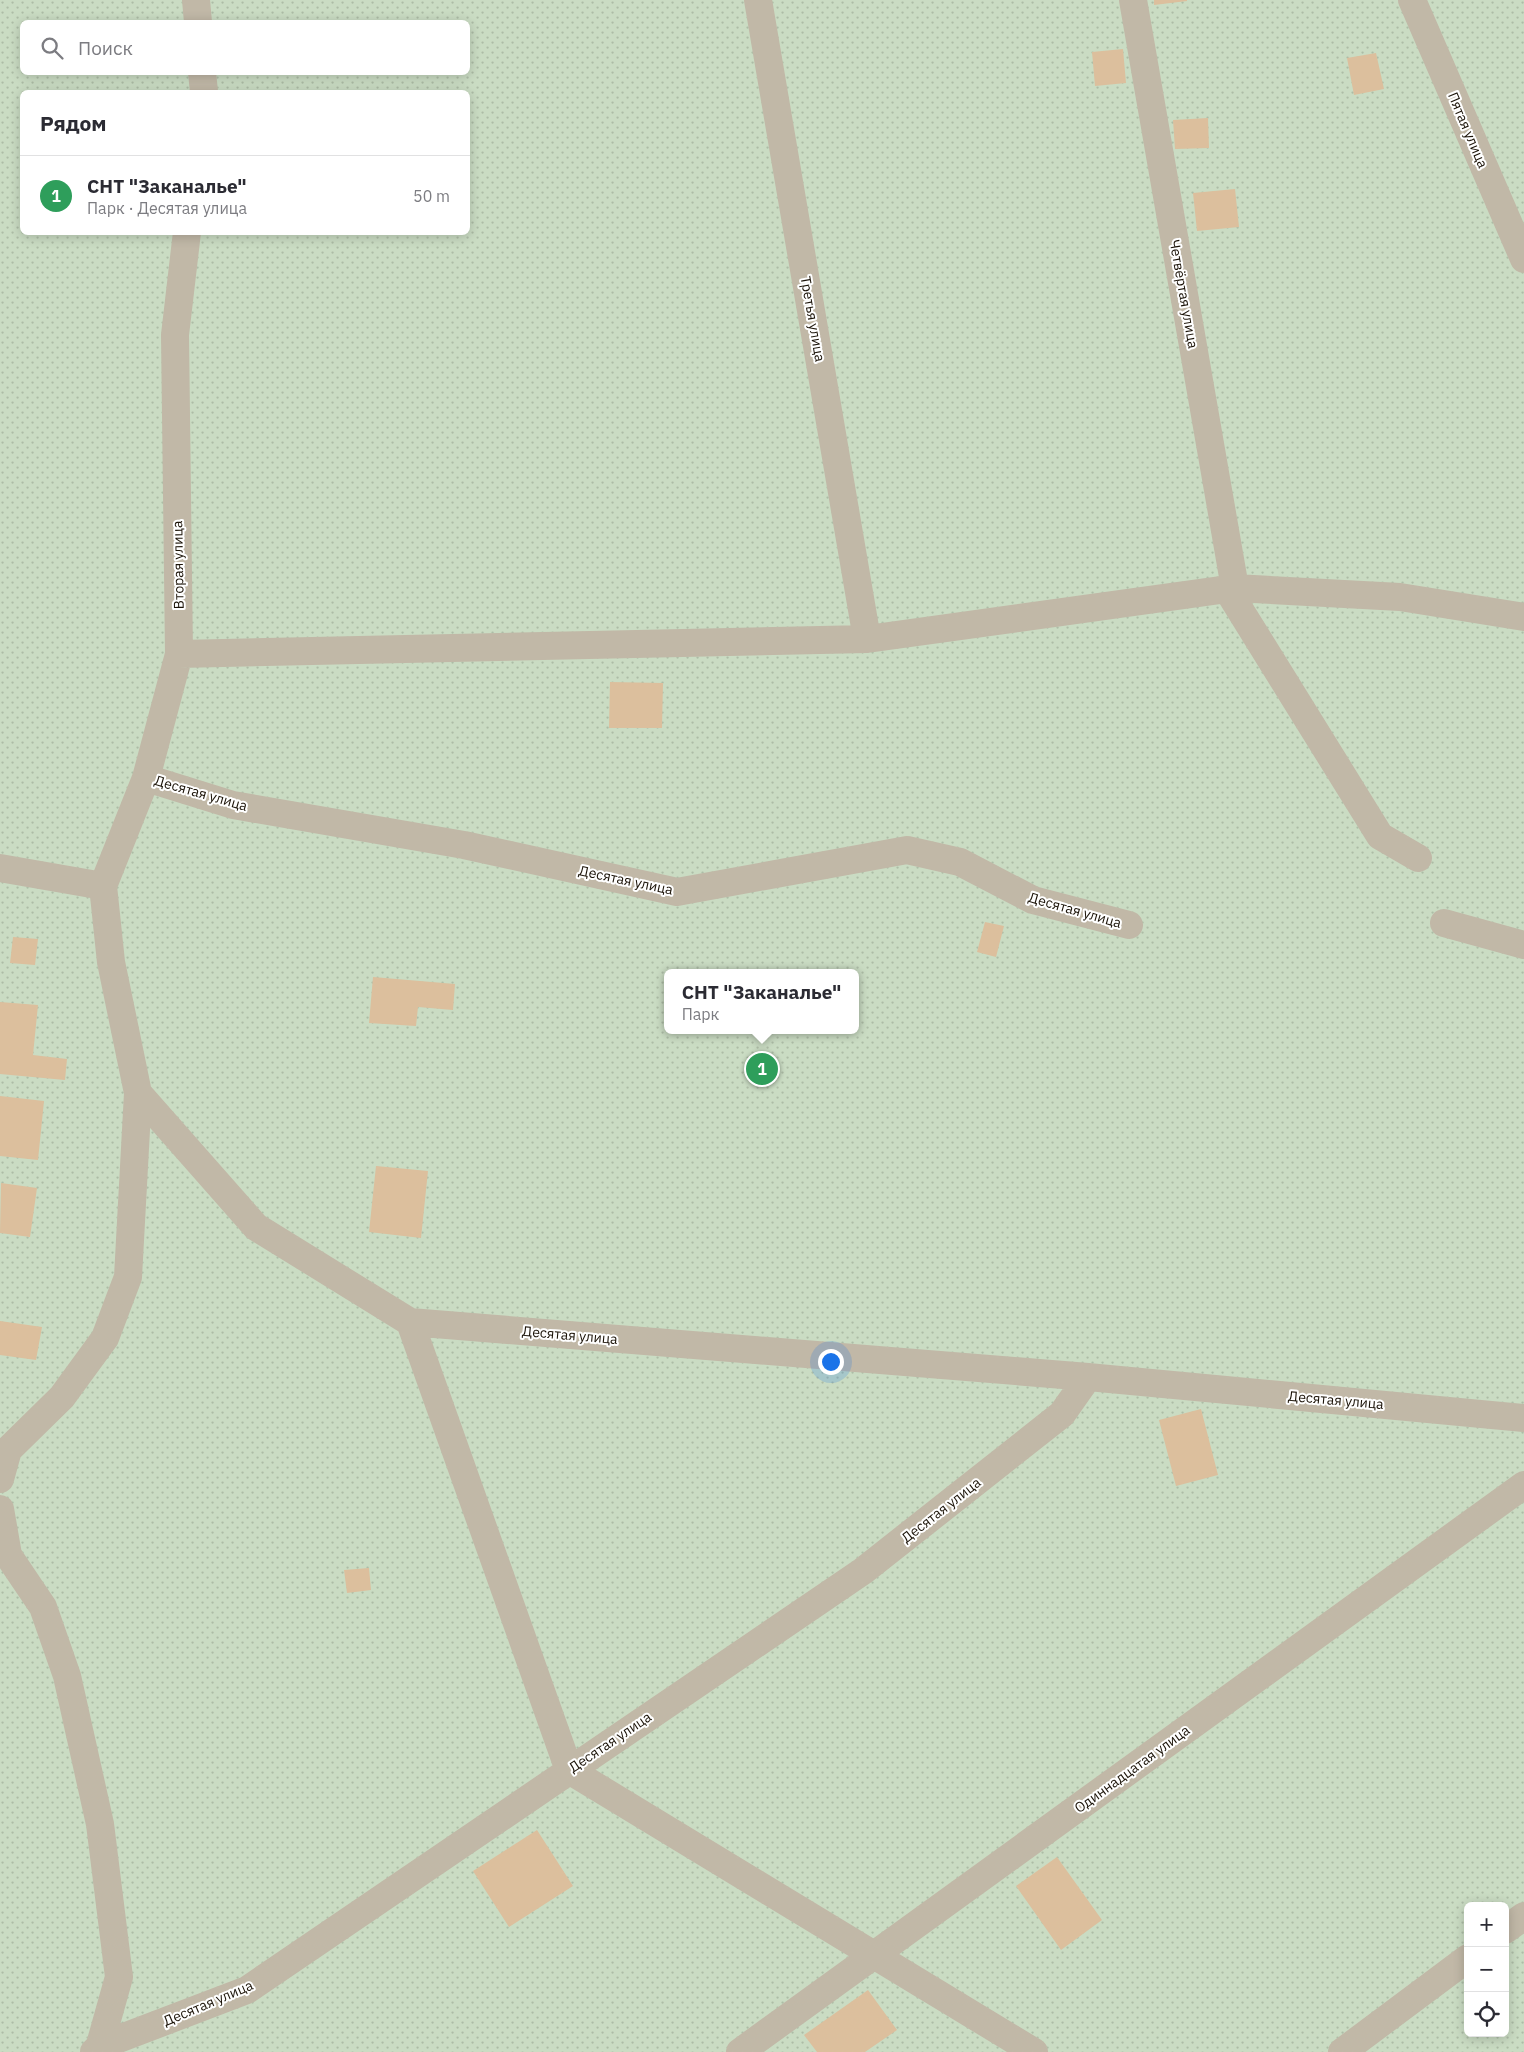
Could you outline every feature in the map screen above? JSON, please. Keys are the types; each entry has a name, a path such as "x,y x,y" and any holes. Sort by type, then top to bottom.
{"street":[{"path":"196,0 198,20"},
{"name":"Третья улица","path":"758,0 867,639"},
{"name":"Четвёртая улица","path":"1132,0 1231,589"},
{"name":"Пятая улица","path":"1412,0 1524,259"},
{"path":"202,75 204,90"},
{"name":"Вторая улица","path":"103,886 146,778 179,654 175,335 187,235"},
{"path":"1231,589 1380,836 1418,858"},
{"path":"179,654 867,639 1231,589 1400,597 1524,617"},
{"name":"Десятая улица","path":"146,778 233,805 464,845 676,892 907,850 960,862 1033,900 1129,925"},
{"path":"0,868 103,886 111,962 138,1093 128,1277 105,1338 62,1397 8,1450 0,1479"},
{"path":"1444,923 1524,945"},
{"path":"138,1093 256,1227 410,1322 569,1770 1034,2052"},
{"name":"Десятая улица","path":"410,1322 1088,1377 1524,1418"},
{"name":"Десятая улица","path":"97,2050 247,1990 863,1571 1062,1414 1088,1377"},
{"name":"Одиннадцатая улица","path":"740,2052 1524,1485"},
{"path":"0,1509 8,1555 43,1606 67,1676 100,1824 119,1977 97,2050"},
{"path":"1509,1927 1524,1916"},
{"path":"1342,2052 1464,1961"}],"green space":[{"path":"0,0 1524,0 1524,2052 0,2052"}],"building":[{"path":"1154,0 1187,0 1187,1 1154,5"},
{"path":"1123,49 1126,83 1095,86 1092,52"},
{"path":"1376,53 1384,89 1354,95 1347,58"},
{"path":"1208,118 1209,148 1175,149 1173,120"},
{"path":"1235,189 1239,227 1197,231 1193,193"},
{"path":"610,682 663,683 662,728 609,728"},
{"path":"985,922 1004,926 996,957 977,952"},
{"path":"13,937 38,939 35,965 10,963"},
{"path":"373,977 455,984 453,1010 418,1007 416,1026 369,1023"},
{"path":"0,1002 38,1005 33,1055 67,1059 65,1080 0,1074"},
{"path":"0,1096 44,1101 38,1160 0,1156"},
{"path":"376,1166 428,1171 421,1238 369,1232"},
{"path":"1,1183 37,1188 30,1237 0,1233"},
{"path":"0,1321 42,1327 36,1360 0,1355"},
{"path":"1201,1409 1218,1475 1176,1486 1159,1420"},
{"path":"369,1568 371,1590 347,1593 344,1570"},
{"path":"537,1830 573,1886 509,1927 473,1871"},
{"path":"1057,1857 1102,1920 1061,1950 1016,1886"},
{"path":"868,1990 897,2030 865,2052 817,2052 804,2035"}],"place":[{"name":"СНТ \"Заканалье\"","path":"762,1069"}]}
